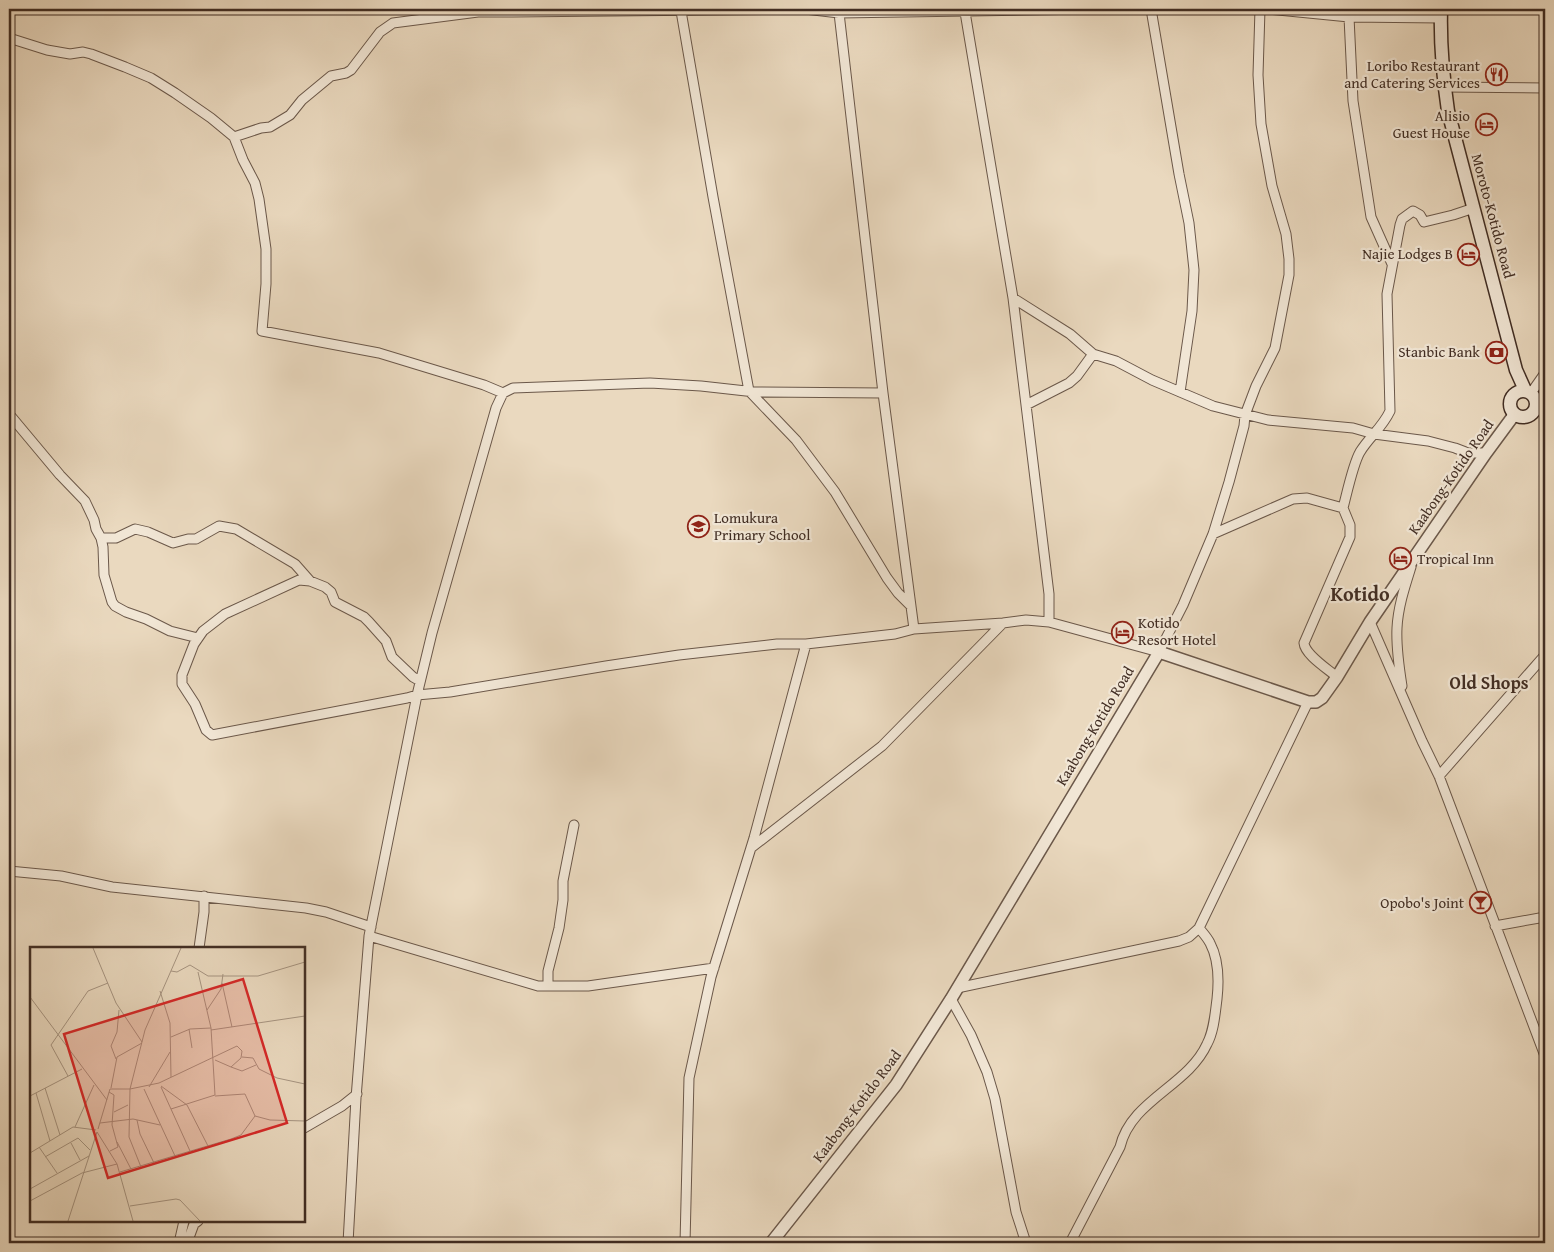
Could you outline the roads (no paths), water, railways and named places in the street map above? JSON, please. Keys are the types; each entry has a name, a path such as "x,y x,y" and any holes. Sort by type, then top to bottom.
{"main road":[{"name":"Moroto-Kotido Road","path":"1441,13 1444,87 1448,111 1516,370 1524,392"},
{"path":"1534,413 1535,397 1524,392 1511,398 1510,404 1514,415 1526,416 1534,413 1545,419"}],"street":[{"path":"234,137 270,127 290,115 302,100 332,76 351,70 380,32 393,23 478,12 805,9 839,13 1088,9"},
{"path":"1151,9 1189,223 1194,270 1192,311 1180,392"},
{"path":"1159,652 1183,605 1213,534 1244,426 1245,414 1256,386 1275,348 1289,275 1286,234 1272,186 1261,124 1258,76 1260,9"},
{"path":"1268,9 1349,17 1441,13"},
{"path":"681,10 713,198 749,391 796,440 830,484 887,578 911,606"},
{"path":"965,12 1013,298 1049,594 1050,622"},
{"path":"839,13 883,393 914,630"},
{"path":"1349,17 1353,101 1371,217 1393,265"},
{"path":"9,38 47,50 70,54 83,52 91,54 151,78 189,102 234,137 243,160 256,183 259,199 266,249 266,284 262,331 379,354 484,384 503,393"},
{"path":"1444,87 1545,88"},
{"path":"1338,677 1308,653 1304,646 1350,537 1350,525 1342,508 1359,454 1384,423 1390,411 1387,294 1400,225 1402,219 1413,211 1420,215 1424,222 1453,216 1474,208"},
{"path":"1013,298 1070,334 1093,354 1116,361 1212,406 1268,420 1353,428 1374,434 1428,440 1468,453 1486,453"},
{"path":"1026,405 1070,383 1093,354"},
{"path":"1524,392 1545,373"},
{"path":"348,1243 357,1094 370,931 420,681 485,443 496,408 503,393 513,388 650,383 749,391 883,393"},
{"path":"9,414 60,475 85,501 101,538 104,552 104,575 110,597 116,606 170,631 198,638"},
{"name":"Kaabong-Kotido Road","path":"1308,702 1316,702 1322,698 1338,677 1370,622 1514,415"},
{"path":"1213,534 1293,499 1307,498 1342,508"},
{"path":"101,538 116,538 135,529 148,532 173,543 196,539 219,526 228,527 236,529 261,546 276,552 294,564 310,581"},
{"path":"1404,697 1397,653 1397,627 1402,595 1413,560"},
{"path":"420,681 413,677 392,657 386,641 364,617 335,602 331,592 325,587 304,580 292,582 230,611 203,631 194,644 182,675 182,684 206,730 212,735 417,695 469,689 679,655 777,644 806,644 895,634 914,630 1026,620 1050,622 1159,652 1308,702 1198,928 1189,937 1179,941 957,988"},
{"path":"1370,622 1439,776 1545,1056"},
{"path":"751,848 882,746 1003,623"},
{"path":"685,1243 689,1078 714,968 751,848 806,644"},
{"name":"Kaabong-Kotido Road","path":"771,1243 896,1085 951,999 1159,652"},
{"path":"1439,776 1545,655"},
{"path":"548,986 548,971 559,928 563,900 563,882 574,825"},
{"path":"9,871 61,876 112,887 204,896 326,912 370,931 538,986 588,986 714,968"},
{"path":"199,947 204,912 204,896"},
{"path":"1495,926 1545,917"},
{"path":"1070,1243 1120,1147 1123,1134 1131,1120 1196,1062 1208,1043 1218,991 1217,964 1210,943 1198,928"},
{"path":"951,999 971,1034 990,1081 1016,1212 1026,1243"},
{"path":"305,1127 342,1106 357,1094"},
{"path":"179,1243 184,1222"},
{"path":"187,1243 194,1224 197,1222"}],"place":[{"name":"Loribo Restaurant and Catering Services","path":"1496,75"},
{"name":"Alisio Guest House","path":"1486,125"},
{"name":"Najie Lodges B","path":"1469,254"},
{"name":"Stanbic Bank","path":"1496,352"},
{"name":"Lomukura Primary School","path":"698,527"},
{"name":"Tropical Inn","path":"1401,559"},
{"name":"Kotido Resort Hotel","path":"1122,632"},
{"name":"Opobo's Joint","path":"1480,903"}],"district":[{"name":"Kotido","path":"1360,594"},
{"name":"Old Shops","path":"1489,683"}]}
